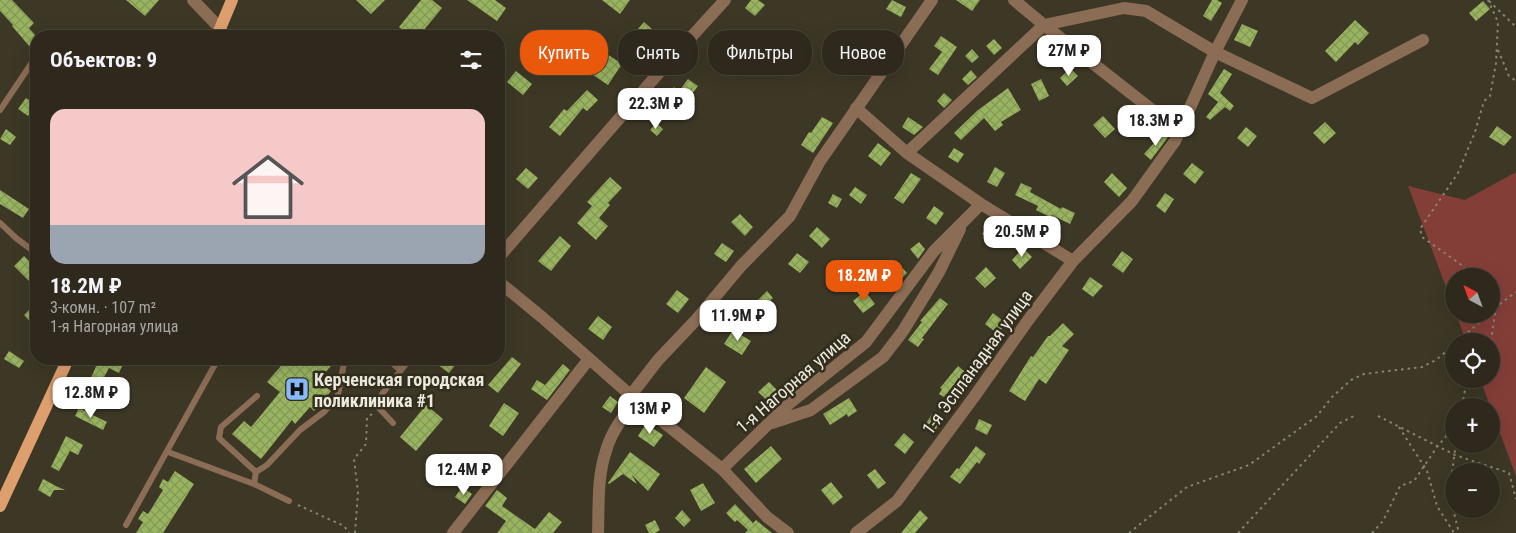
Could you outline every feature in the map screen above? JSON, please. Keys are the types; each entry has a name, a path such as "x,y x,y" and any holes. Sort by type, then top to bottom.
{"main road":[{"path":"220,30 224,0"},
{"path":"220,30 232,0"},
{"path":"0,489 58,365"},
{"path":"0,506 65,365"}],"street":[{"path":"193,0 219,30"},
{"path":"505,250 725,0"},
{"path":"598,533 598,489 606,450 633,398 658,360 695,321 741,266 790,216 820,161 932,0"},
{"path":"1014,0 1179,131"},
{"name":"1-я Эспланадная улица","path":"856,533 897,501 1073,261 1132,202 1175,141 1215,52 1242,0"},
{"path":"907,152 1044,25 1124,8 1146,12 1215,52 1312,98 1423,40"},
{"path":"856,108 907,152 981,204 1073,261"},
{"name":"1-я Нагорная улица","path":"722,469 791,402 866,342 934,251 981,204"},
{"path":"768,425 811,410 883,357 904,331 939,272 963,222"},
{"path":"505,287 633,398 722,469 767,516 788,533"},
{"path":"453,533 589,359"}],"lane":[{"path":"0,110 30,65"},
{"path":"0,223 30,248"},
{"path":"126,525 215,365"},
{"path":"254,484 256,472 267,465 300,430 324,412 338,395 344,365"},
{"path":"395,365 400,370"},
{"path":"393,423 378,407 382,394 405,365"},
{"path":"256,472 219,438 221,426 257,396"},
{"path":"168,452 254,484 289,501"}],"path":[{"path":"1488,0 1516,27"},
{"path":"1464,268 1422,237 1420,229 1458,173 1475,132 1484,101 1490,96 1497,48 1498,22 1488,0"},
{"path":"1497,48 1509,76 1516,81"},
{"path":"1500,304 1516,292"},
{"path":"1467,333 1479,323"},
{"path":"1129,533 1187,487 1249,465 1317,416 1332,397 1351,380 1364,374 1422,366 1436,360 1445,352"},
{"path":"1238,533 1340,423 1354,416"},
{"path":"1378,416 1437,447 1509,473 1516,498"},
{"path":"355,533 358,492 354,459 366,444 368,418"},
{"path":"1399,426 1427,471 1437,506 1454,533"},
{"path":"1372,533 1382,521 1400,486 1414,481 1445,438"},
{"path":"1454,454 1449,493 1460,533"},
{"path":"289,501 344,526 349,533"}],"shaded area":[{"path":"1516,172 1516,476 1500,433 1500,398 1487,398 1483,388 1500,388 1500,333 1463,333 1459,323 1500,323 1500,268 1445,268 1445,284 1408,186 1465,200"}],"building":[{"path":"0,0 12,0 34,23 29,28 31,30 30,47 13,25 0,11"},
{"path":"126,0 159,0 145,16"},
{"path":"356,0 385,0 371,14"},
{"path":"421,0 432,0 442,8 424,30 403,30 399,27"},
{"path":"467,0 495,0 506,8 497,21"},
{"path":"602,0 630,0 620,14"},
{"path":"751,0 758,0 765,5 755,16 745,8"},
{"path":"892,0 906,7 901,17 886,9"},
{"path":"956,0 980,0 972,11"},
{"path":"1212,0 1222,3 1211,21 1203,16"},
{"path":"1483,1 1490,9 1476,21 1469,13"},
{"path":"1355,20 1369,33 1358,45 1355,42 1336,62 1325,51"},
{"path":"644,22 653,30 637,30"},
{"path":"1242,24 1258,31 1250,47 1234,40"},
{"path":"941,36 957,47 938,75 929,69 942,52 934,46"},
{"path":"994,39 1002,48 994,55 986,46"},
{"path":"972,49 979,57 972,63 965,56"},
{"path":"608,55 618,61 618,70 608,85 593,75 608,75"},
{"path":"1070,68 1078,76 1067,86 1060,78"},
{"path":"1224,69 1232,74 1220,93 1234,106 1230,111 1225,107 1210,120 1206,117 1218,102 1208,94"},
{"path":"971,70 977,77 968,85 962,79"},
{"path":"516,71 532,84 523,95 507,82"},
{"path":"688,79 698,86 689,98 691,100 684,111 666,98 674,87 679,91"},
{"path":"1041,79 1049,96 1039,101 1031,84"},
{"path":"1008,88 1021,110 1001,122 1003,125 995,131 984,118 961,140 954,133 978,110"},
{"path":"587,90 598,100 587,111 583,108 560,136 549,127 564,109 567,111"},
{"path":"944,93 952,100 944,108 937,101"},
{"path":"26,98 30,101 30,113 28,116 18,109"},
{"path":"1103,116 1115,129 1105,138 1093,125"},
{"path":"822,117 833,123 813,153 801,145"},
{"path":"908,117 923,127 914,135 902,127"},
{"path":"1325,122 1336,133 1324,144 1313,133"},
{"path":"656,123 663,129 657,136 650,130"},
{"path":"1497,126 1512,137 1504,146 1489,137"},
{"path":"1246,127 1257,136 1248,147 1237,138"},
{"path":"6,129 16,137 10,145 0,139"},
{"path":"1163,133 1168,137 1151,160 1144,154"},
{"path":"878,143 891,153 881,166 868,156"},
{"path":"954,148 964,154 958,163 948,157"},
{"path":"1192,163 1204,172 1195,184 1183,174"},
{"path":"995,167 1005,173 997,187 987,182"},
{"path":"526,168 538,178 528,189 516,179"},
{"path":"911,173 921,179 903,204 894,198"},
{"path":"1112,173 1127,188 1119,197 1104,182"},
{"path":"610,177 622,188 608,203 610,205 599,218 608,226 596,240 577,223 592,206 587,202"},
{"path":"1021,183 1032,188 1030,192 1061,209 1062,207 1075,213 1070,224 1036,210 1038,206 1015,195"},
{"path":"855,187 867,195 861,204 849,195"},
{"path":"0,190 29,209 23,218 0,204"},
{"path":"1165,193 1174,199 1165,213 1156,206"},
{"path":"833,194 842,199 837,208 828,203"},
{"path":"934,206 944,213 936,225 926,218"},
{"path":"740,214 753,227 745,236 731,222"},
{"path":"990,223 1000,229 992,241 982,234"},
{"path":"817,227 830,239 822,248 809,236"},
{"path":"560,236 571,246 551,271 538,261"},
{"path":"919,242 925,249 918,259 910,249"},
{"path":"722,243 734,251 726,262 714,254"},
{"path":"1023,248 1032,257 1020,269 1012,260"},
{"path":"1122,251 1133,259 1123,273 1112,265"},
{"path":"797,253 809,262 800,273 788,264"},
{"path":"24,256 30,262 30,282 14,266"},
{"path":"898,263 907,273 899,281 890,270"},
{"path":"986,267 996,278 985,288 975,278"},
{"path":"1090,277 1103,286 1093,297 1082,289"},
{"path":"677,290 689,299 678,313 666,304"},
{"path":"767,291 773,298 762,308 756,302"},
{"path":"865,291 875,304 863,313 853,301"},
{"path":"940,298 948,304 922,338 924,339 918,347 908,340 922,322 920,321"},
{"path":"30,309 30,322 24,315"},
{"path":"993,313 1006,323 998,334 985,324"},
{"path":"598,316 612,327 603,340 588,329"},
{"path":"1063,323 1074,334 1062,346 1069,350 1046,384 1039,379 1025,401 1009,391 1031,356 1033,357 1048,336"},
{"path":"733,330 751,341 742,355 724,344"},
{"path":"9,351 24,361 19,368 4,359"},
{"path":"512,357 521,364 498,393 488,385"},
{"path":"563,364 570,370 547,400 531,389 537,380 545,385"},
{"path":"97,365 123,365 119,373 109,368 90,404 81,400"},
{"path":"282,365 332,365 318,381 331,391 314,411 310,407 295,424 292,420 261,459 232,434 244,421 251,427 280,392 267,382"},
{"path":"438,365 455,365 449,373"},
{"path":"958,366 965,372 944,397 939,394 942,389 940,388"},
{"path":"706,367 726,382 704,413 684,398"},
{"path":"769,382 781,394 771,404 758,392"},
{"path":"610,396 618,402 611,413 602,407"},
{"path":"849,398 857,411 848,417 847,414 830,425 823,414"},
{"path":"504,403 519,413 503,436 489,426"},
{"path":"426,405 443,419 416,451 400,437"},
{"path":"79,408 107,422 103,430 75,416"},
{"path":"932,414 941,420 934,433 924,427"},
{"path":"979,419 992,425 987,435 975,429"},
{"path":"646,424 663,435 654,447 638,436"},
{"path":"904,433 914,442 905,454 894,445"},
{"path":"66,436 83,445 78,455 70,451 59,471 51,467"},
{"path":"771,446 782,459 756,483 744,469"},
{"path":"976,446 986,454 979,464 977,462 960,484 950,477 957,468 959,469"},
{"path":"630,452 660,474 648,491 632,475 637,484 623,474 608,483"},
{"path":"875,469 886,483 878,489 867,475"},
{"path":"175,471 194,484 163,533 136,533 143,522 138,519 143,511 148,514 163,490 159,487 163,479 168,482"},
{"path":"43,479 65,490 54,490 50,497 38,490"},
{"path":"831,482 843,497 833,505 821,490"},
{"path":"703,483 715,503 701,511 690,490"},
{"path":"462,487 472,494 465,504 455,497"},
{"path":"497,490 507,498 502,506 535,529 549,512 562,522 553,533 497,533 506,521 485,506"},
{"path":"735,504 753,523 756,520 772,533 745,533 748,530 737,520 735,522 726,513"},
{"path":"682,510 691,520 684,527 675,518"},
{"path":"920,510 928,518 915,533 901,533"},
{"path":"655,520 660,530 655,533 649,533 645,525"}],"place":[{"name":"Керченская городская поликлиника #1","path":"297,389"}]}
